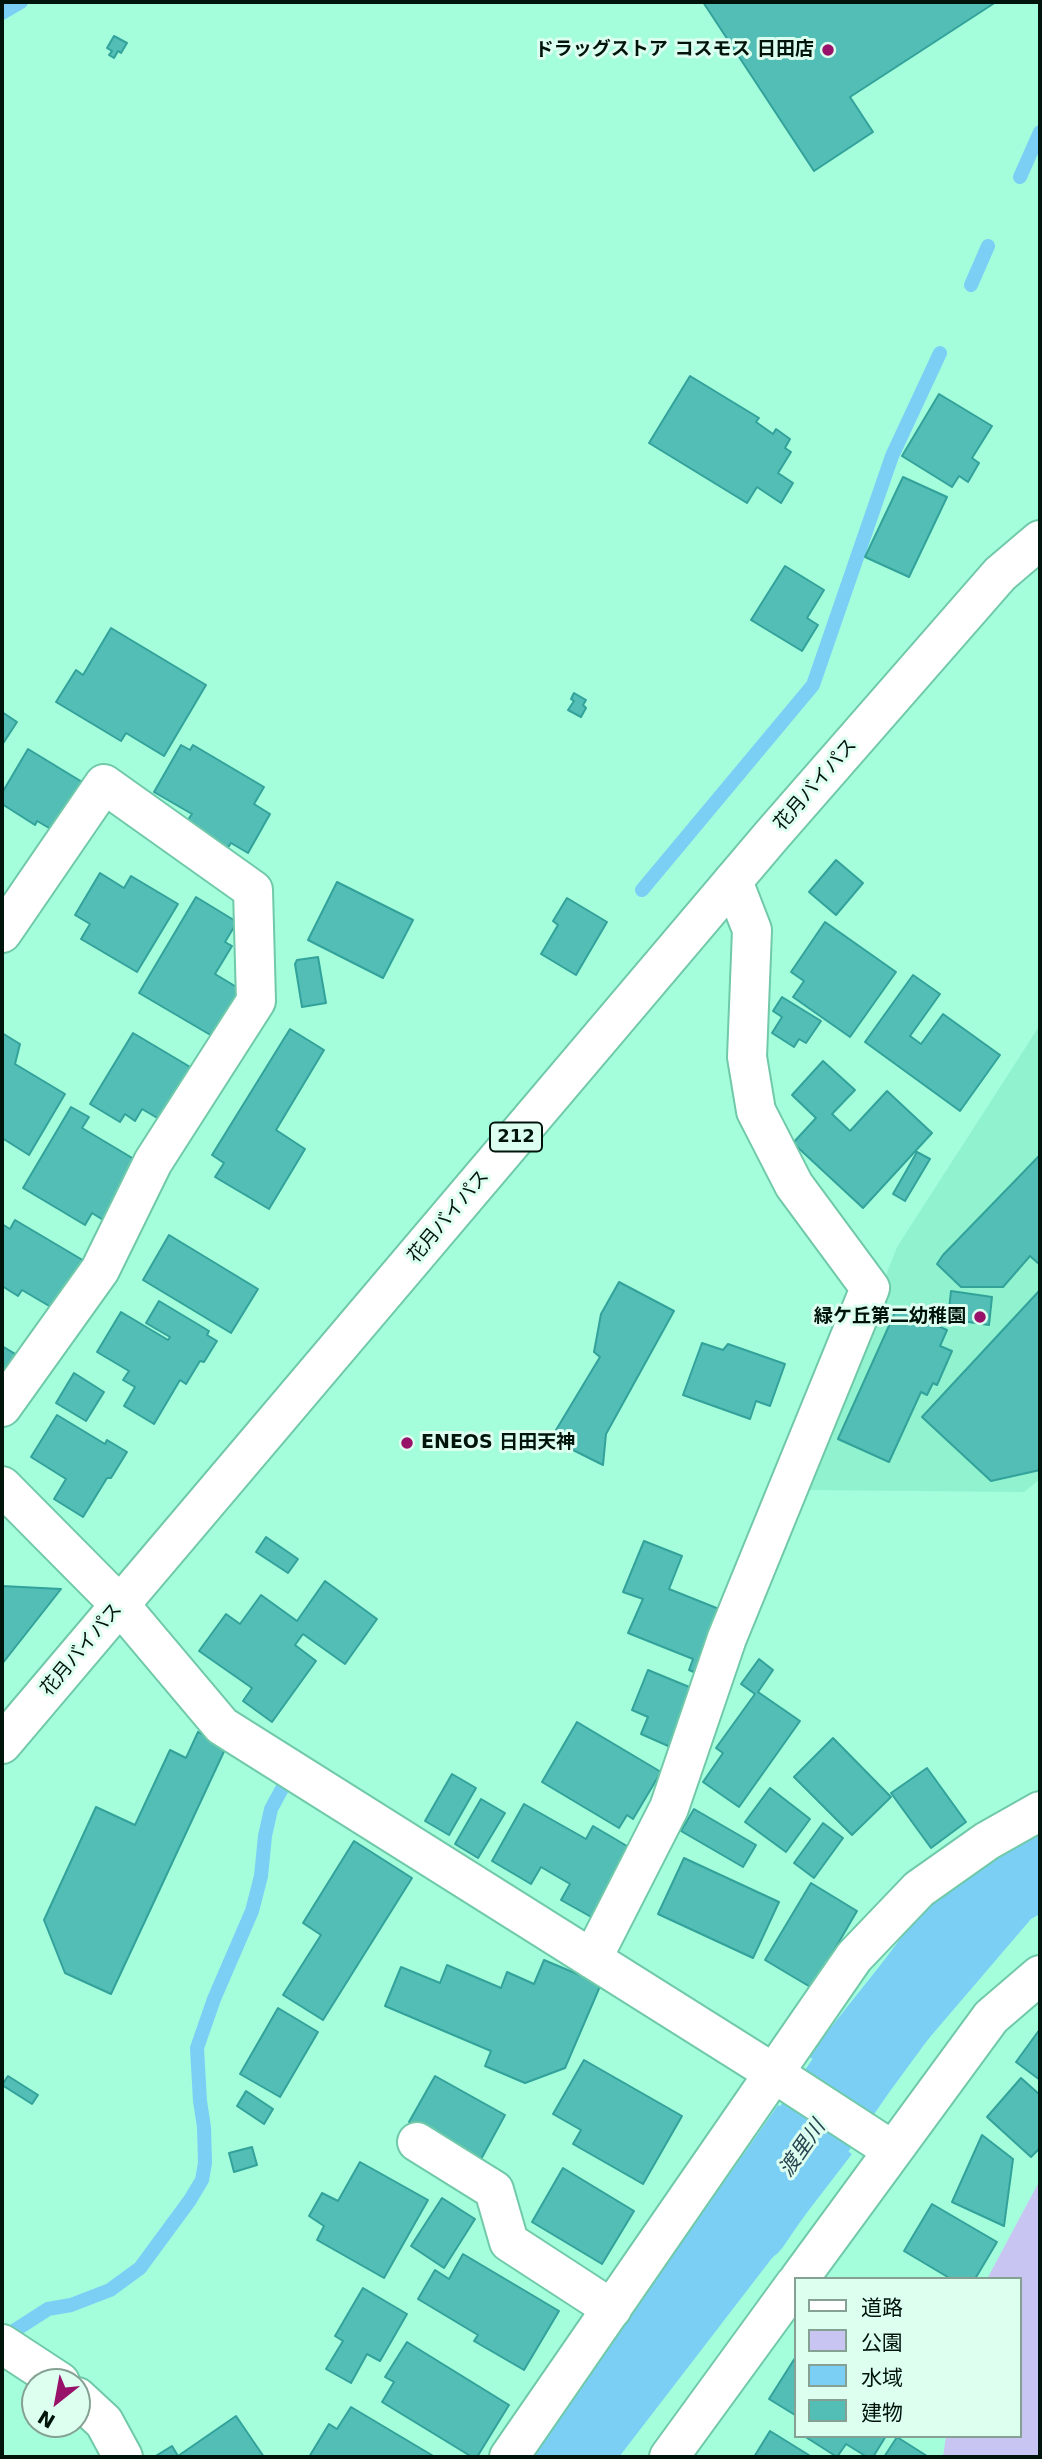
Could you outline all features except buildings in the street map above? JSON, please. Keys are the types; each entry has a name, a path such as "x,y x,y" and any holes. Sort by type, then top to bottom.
{"main road":[{"name":"花月バイパス","path":"2,1744 733,881 1000,574 1040,540"},
{"path":"2,933 104,784 253,890 256,1001 153,1162 100,1270 2,1407"},
{"path":"592,1959 669,1808 727,1639 870,1289 794,1185 756,1111 747,1057 752,930 733,881"},
{"path":"2,1486 120,1605 222,1726 892,2150"},
{"path":"509,2457 854,1957 919,1889 987,1840 1040,1811"},
{"path":"800,2277 991,2017 1040,1975"},
{"path":"417,2142 494,2190 509,2242 612,2309"},
{"path":"669,2457 794,2285"},
{"path":"2,2344 39,2368"},
{"path":"91,2410 104,2422 123,2457"}],"shaded area":[{"path":"1040,1025 1040,1479 1024,1492 803,1490 897,1247"}],"green space":[{"path":"1040,2180 1040,2457 943,2457 946,2438 1021,2438 1021,2277 988,2277"}],"water":[{"path":"1040,1830 1040,1914 1031,1919 877,2099 808,2056 910,1928 987,1862"},
{"path":"778,2105 852,2154 619,2457 531,2457"}],"waterway":[{"path":"2,13 21,2"},
{"path":"1020,177 1040,132"},
{"path":"971,285 988,246"},
{"path":"642,890 813,685 892,456 940,353"},
{"path":"6,2336 48,2309 71,2305 110,2290 140,2268 202,2180 205,2163 204,2127 197,2048 214,1999 252,1911 261,1876 271,1809 283,1787"},
{"name":"渡里川","path":"749,2224 854,2071 942,1951 1011,1876 1040,1862"}],"place":[{"name":"ドラッグストア コスモス 日田店","path":"828,50"},
{"name":"緑ケ丘第二幼稚園","path":"980,1317"},
{"name":"ENEOS 日田天神","path":"407,1443"}]}
